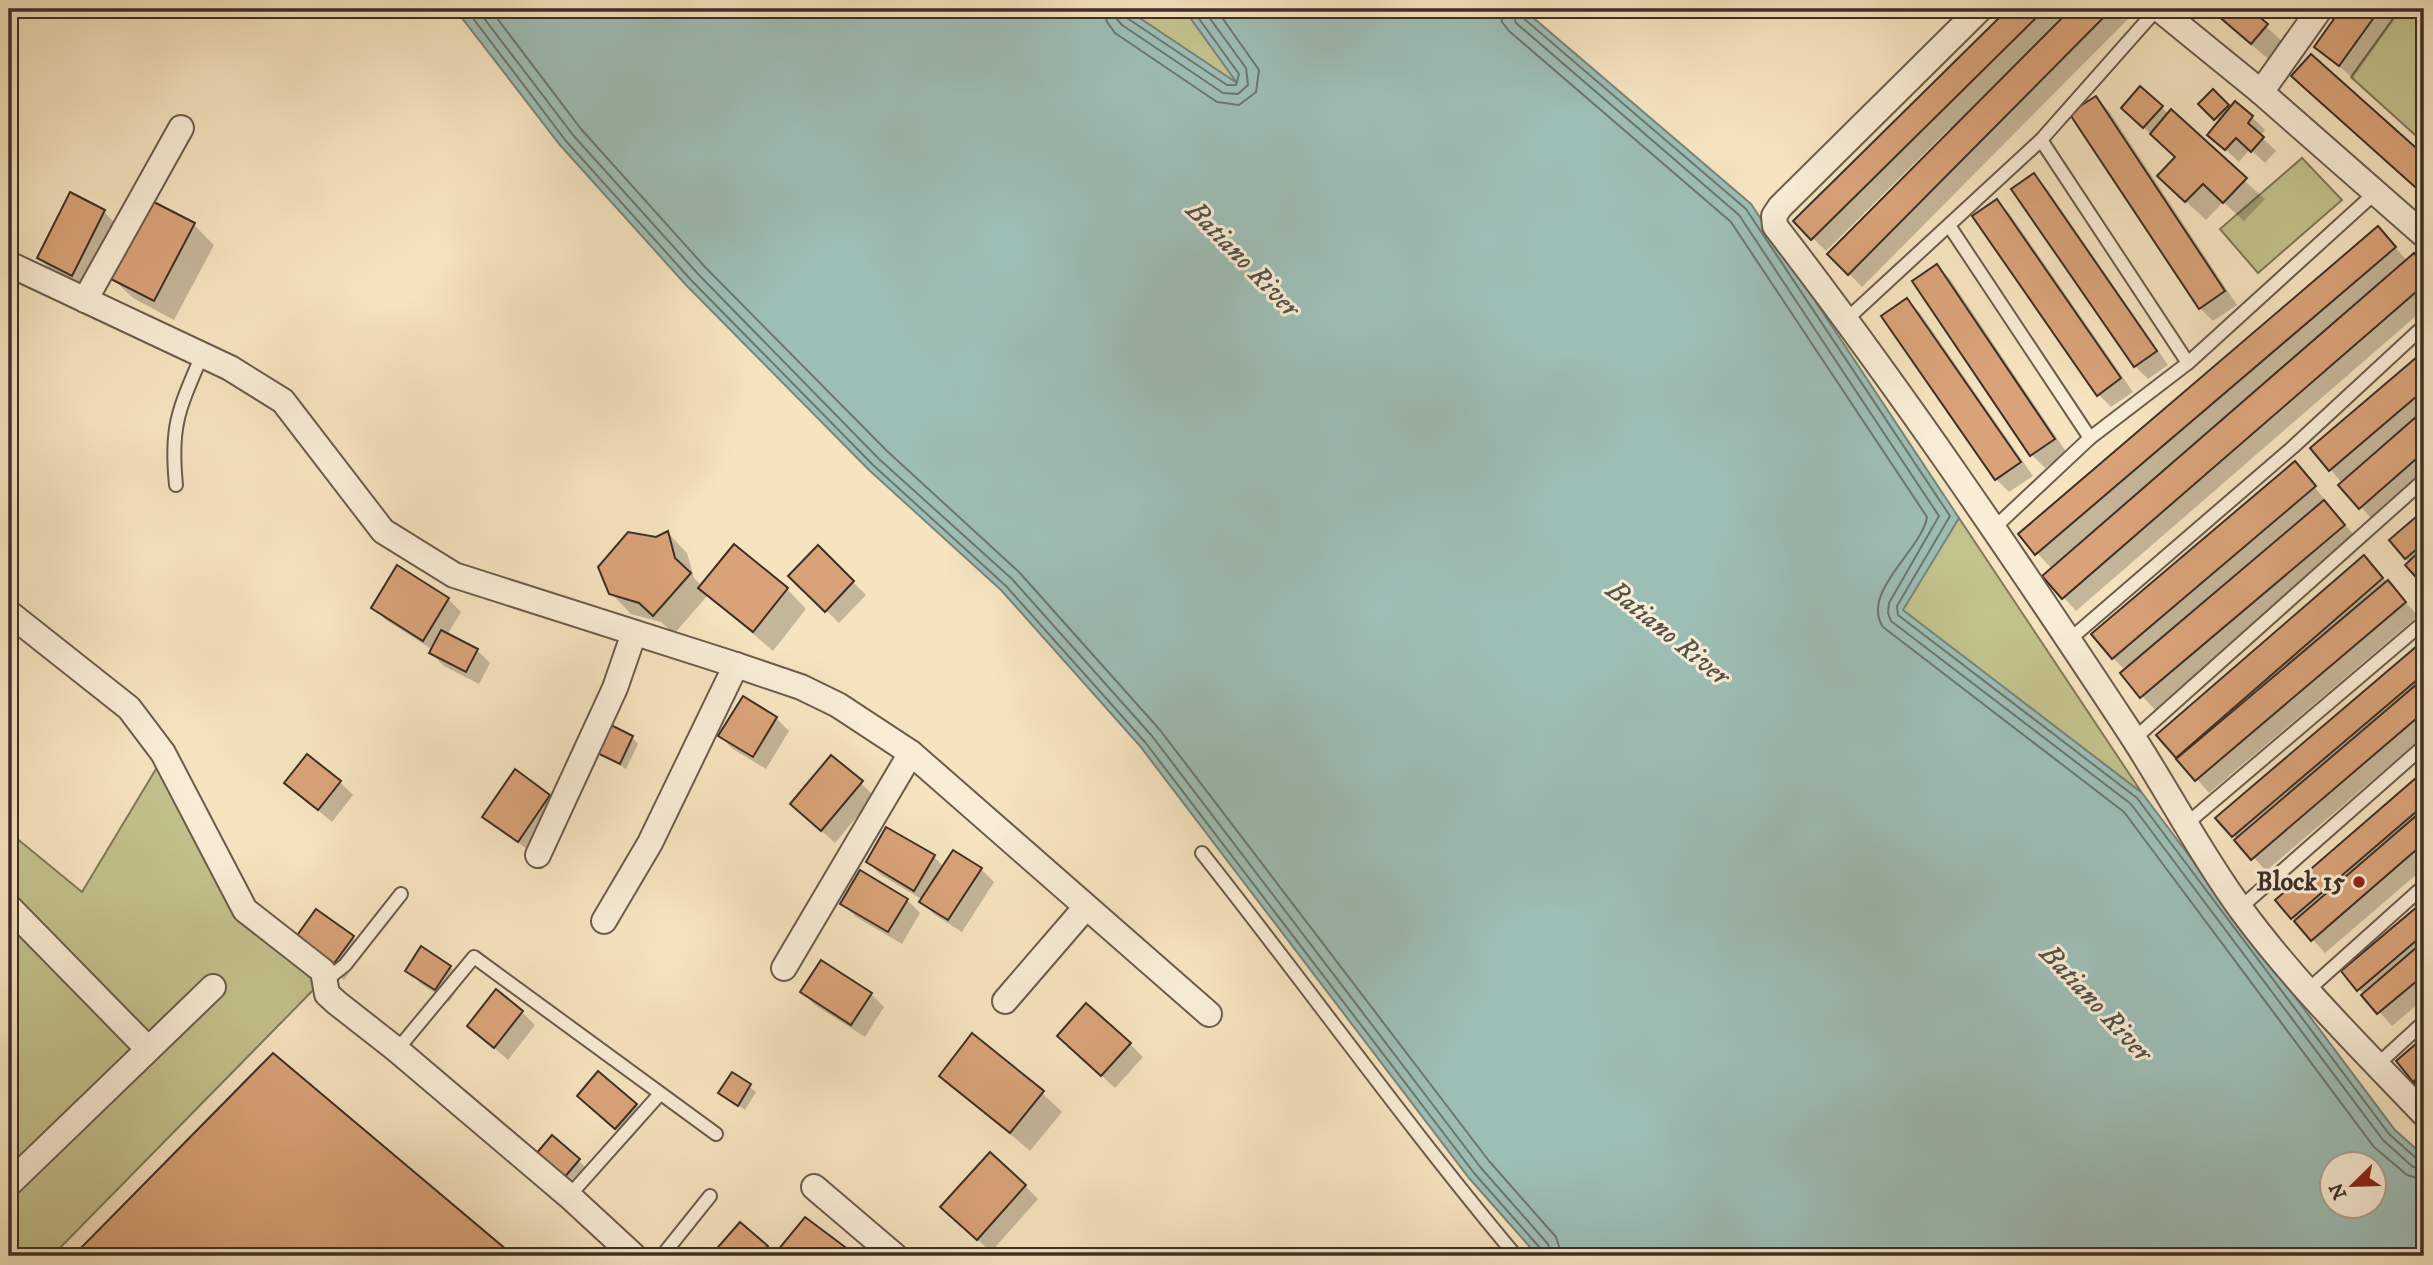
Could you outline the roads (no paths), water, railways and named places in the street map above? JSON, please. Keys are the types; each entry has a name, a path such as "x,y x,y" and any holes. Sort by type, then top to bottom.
{"street":[{"path":"1980,9 1774,216 1775,226 1847,319 1994,528 2134,739 2184,826 2240,908 2308,990 2424,1114"},
{"path":"2158,9 2261,92 2424,235"},
{"path":"2261,92 2320,9"},
{"path":"85,300 181,128"},
{"path":"9,264 230,368 283,401 383,531 454,575 801,687 838,705 911,753 1209,1014"},
{"path":"9,613 129,708 163,753 245,910 323,971 327,993 332,999 397,1050 569,1196 634,1256"},
{"path":"538,855 615,688 634,633"},
{"path":"604,921 650,843 736,665"},
{"path":"784,968 911,753"},
{"path":"9,907 148,1049"},
{"path":"1005,1001 1086,907"},
{"path":"13,1172 213,987"},
{"path":"814,1187 881,1252"}],"lane":[{"path":"1847,319 2041,140 2158,9"},
{"path":"2041,140 2188,363"},
{"path":"1994,528 2090,438 2188,363 2375,192"},
{"path":"1950,226 2090,438"},
{"path":"2069,640 2293,447 2424,326"},
{"path":"176,485 172,444 178,411 202,355"},
{"path":"2134,739 2424,480"},
{"path":"2184,826 2424,622"},
{"path":"2240,908 2424,746"},
{"path":"1202,853 1316,998 1463,1193 1516,1256"},
{"path":"2308,990 2424,886"},
{"path":"326,980 345,965 401,894"},
{"path":"397,1050 474,957 716,1135"},
{"path":"2376,1065 2424,1022"},
{"path":"569,1196 659,1095"},
{"path":"662,1256 710,1196"}],"water":[{"name":"Batiano River","path":"455,9 1126,9 1237,83 1184,9 1523,9 1751,204 1959,518 1903,610 2142,793 2395,1130 2424,1156 2424,1256 1538,1256 1469,1178 1140,746 1001,590 869,470 686,285 560,145"}],"place":[{"name":"Block 15","path":"2359,882"}]}
